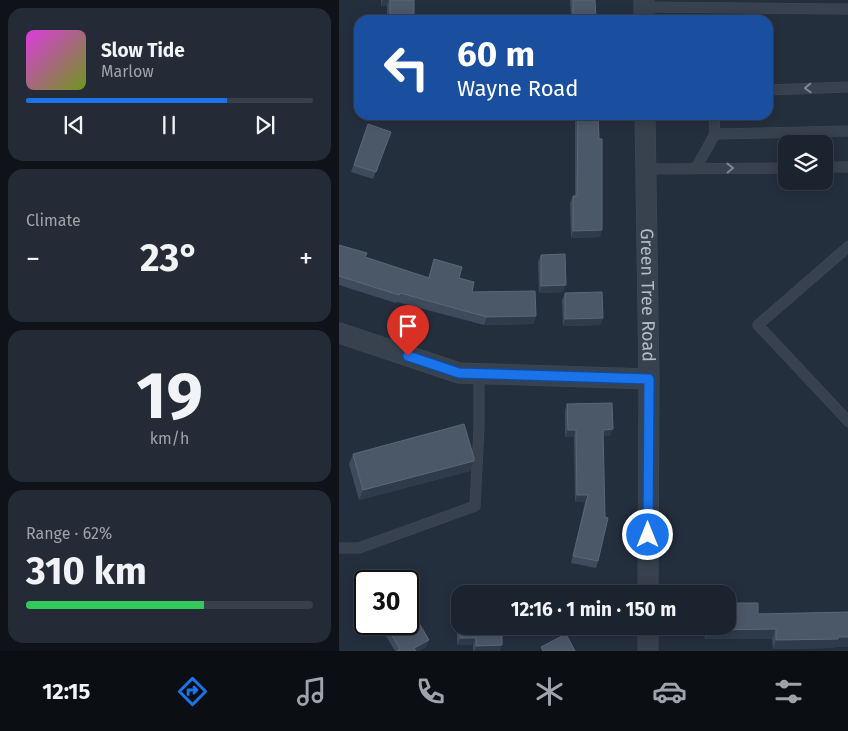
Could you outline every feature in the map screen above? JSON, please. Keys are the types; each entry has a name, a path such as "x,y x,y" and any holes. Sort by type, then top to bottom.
{"street":[{"name":"Green Tree Road","path":"645,120 649,379 648,585"},
{"path":"339,333 459,373 649,379"},
{"path":"648,635 648,651"}],"lane":[{"path":"644,9 848,9"},
{"path":"773,90 848,87"},
{"path":"696,168 715,134 714,120"},
{"path":"715,134 848,131"},
{"path":"833,167 848,167"},
{"path":"646,169 778,168"},
{"path":"848,246 758,325 848,422"},
{"path":"339,548 359,548 475,506 479,428 479,374"}],"building":[{"path":"390,0 414,0 414,15 390,15"},
{"path":"573,0 595,0 596,15 573,15"},
{"path":"578,120 598,120 599,139 602,139 602,230 573,231 573,196 577,196"},
{"path":"368,124 391,132 376,172 354,165"},
{"path":"339,245 367,253 365,257 429,278 434,259 462,267 459,278 474,282 472,292 535,291 536,316 487,317 400,293 399,295 339,276"},
{"path":"565,254 566,285 541,286 541,255"},
{"path":"602,292 603,318 565,319 565,293"},
{"path":"612,403 613,429 603,430 605,517 608,518 598,561 573,556 588,495 577,495 576,430 568,430 567,404"},
{"path":"464,424 474,461 363,490 353,454"},
{"path":"736,603 758,603 758,614 849,612 849,637 838,637 838,639 776,640 776,629 736,630"},
{"path":"419,623 429,640 414,648 416,651 397,651 400,649 392,635 419,635"},
{"path":"460,635 502,635 502,645 476,646 476,638 460,638"},
{"path":"567,635 575,651 543,651 541,647"}],"route":[{"path":"408,356 459,373 649,379 648,535"}]}
